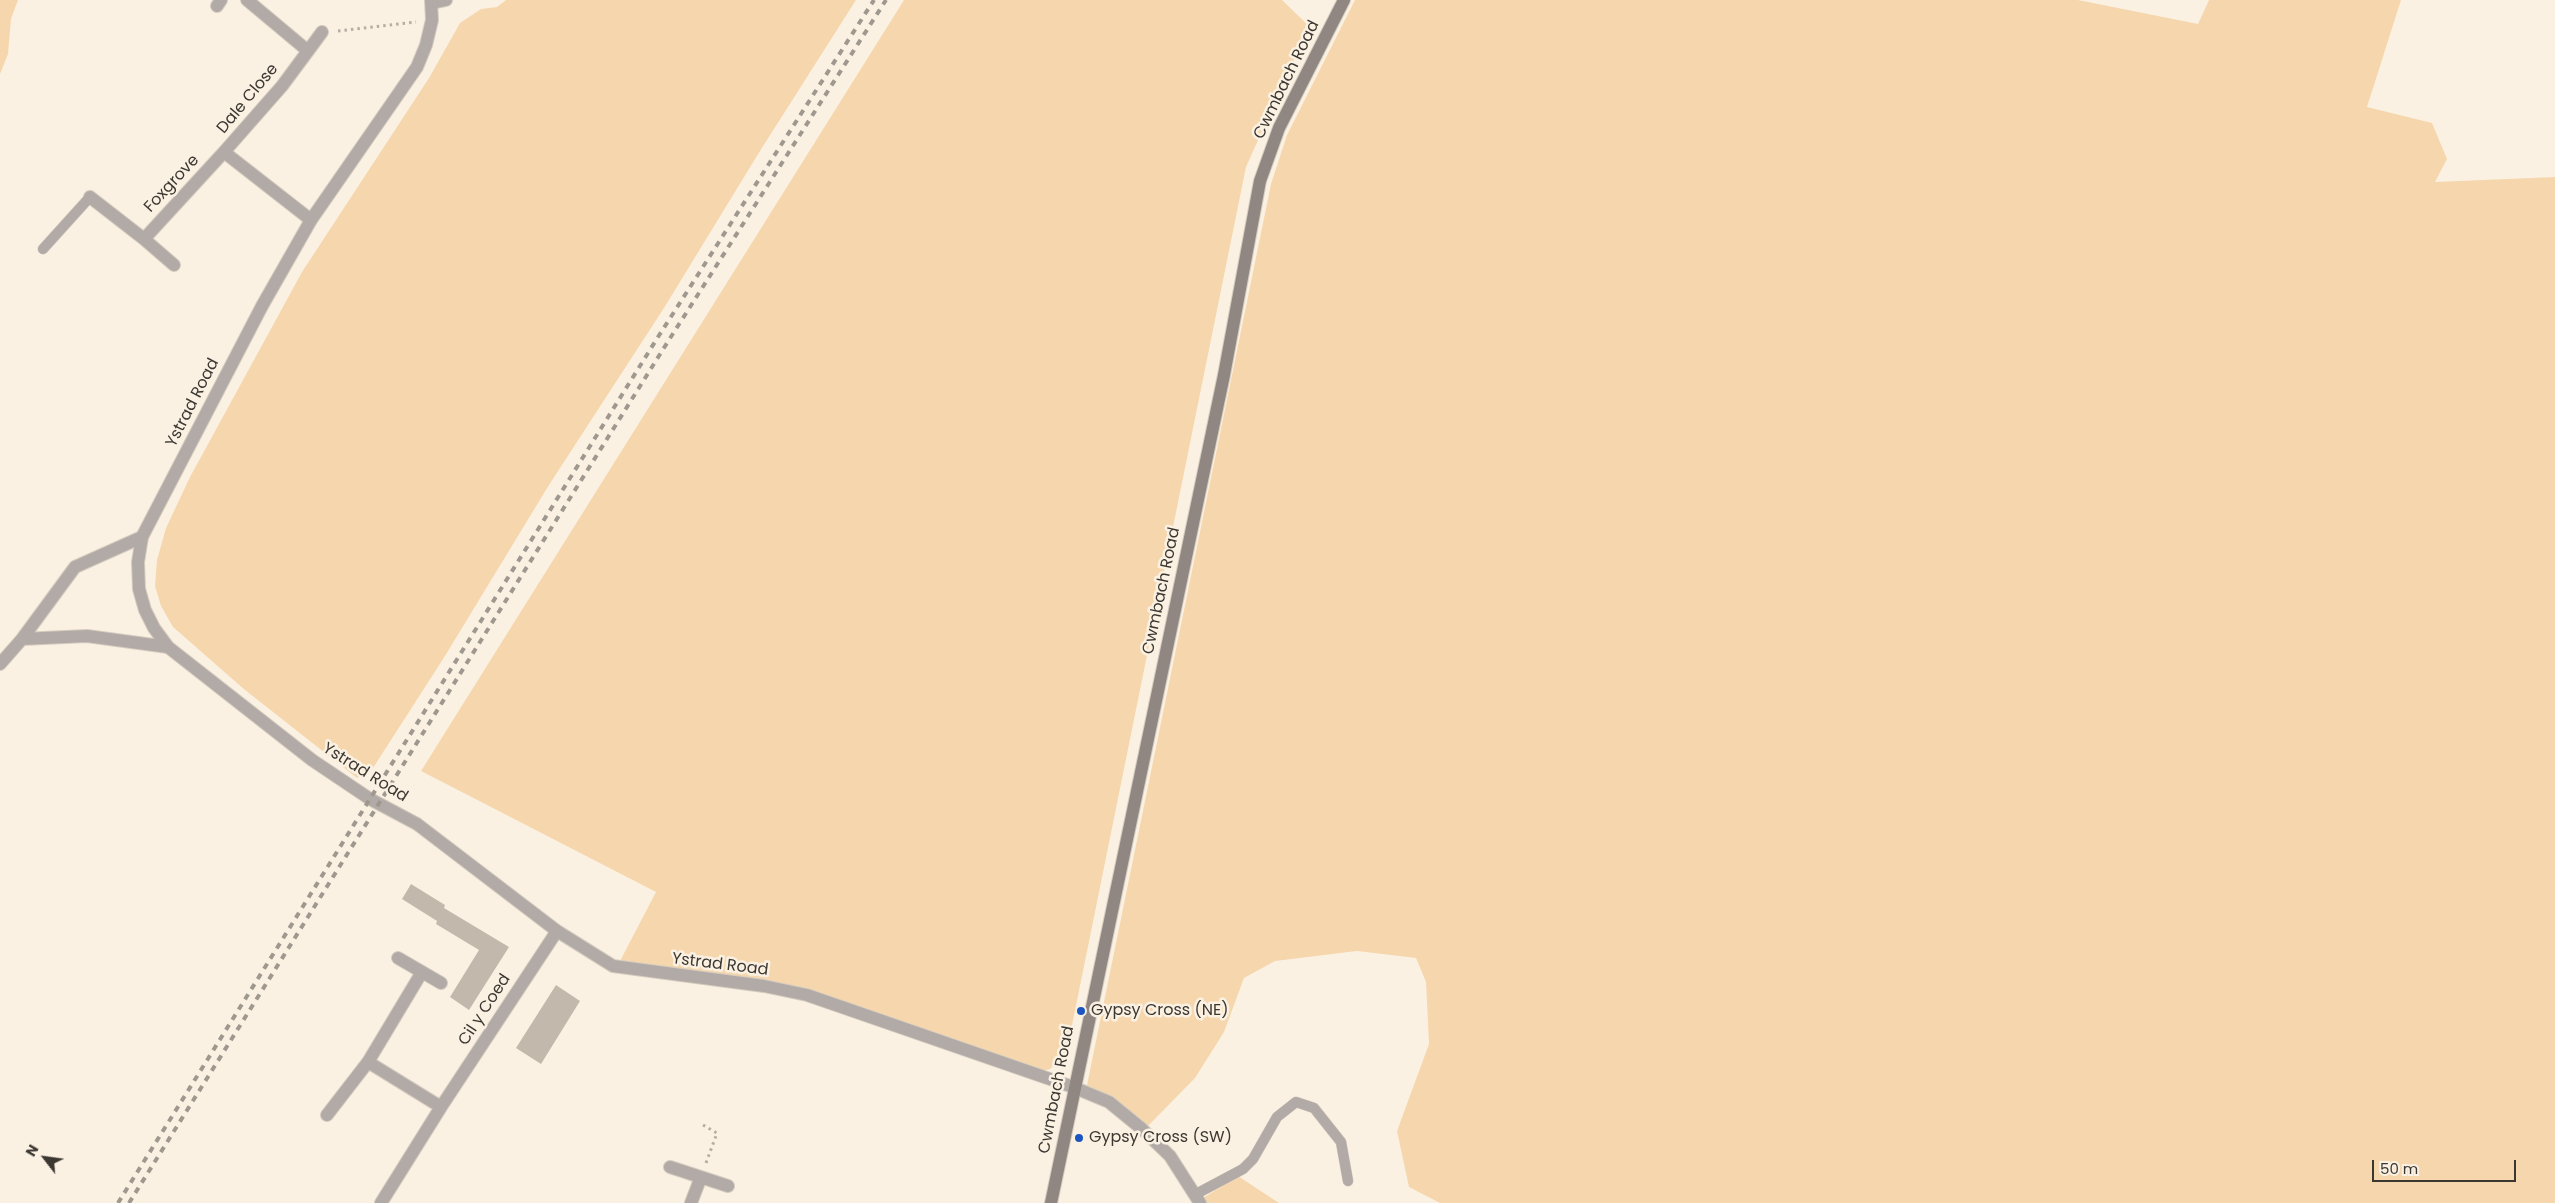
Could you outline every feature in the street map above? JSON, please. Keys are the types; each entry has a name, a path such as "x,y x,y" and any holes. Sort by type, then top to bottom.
{"main road":[{"name":"Cwmbach Road","path":"1051,1203 1073,1087 1224,375 1260,181 1279,128 1344,0"}],"street":[{"path":"247,0 308,50"},
{"path":"432,1 446,0"},
{"name":"Ystrad Road","path":"432,1 432,20 426,45 417,67 311,220 262,306 142,537 138,562 141,596 145,610 168,647 312,760 370,799 417,824 557,931 613,966 764,986 807,995 1073,1087 1109,1102 1142,1129 1170,1156 1198,1199"},
{"name":"Dale Close","path":"311,220 224,152 282,86 322,32"},
{"name":"Foxgrove","path":"144,239 224,152"},
{"name":"Foxgrove","path":"90,197 144,239 174,266"},
{"path":"0,664 22,639 75,567 142,537"},
{"path":"22,639 87,636 168,647"},
{"name":"Cil y Coed","path":"381,1203 441,1107 557,931"},
{"path":"398,958 441,983"},
{"path":"328,1115 368,1062 422,972"},
{"path":"368,1062 441,1107"},
{"path":"670,1167 728,1186"},
{"path":"691,1203 701,1178"}],"lane":[{"path":"43,249 90,197"},
{"path":"1198,1199 1243,1169 1253,1159 1276,1117 1296,1102 1305,1103 1314,1108 1340,1142 1348,1181"}],"path":[{"path":"322,32 432,20"},
{"path":"701,1178 717,1132 702,1125"}],"shaded area":[{"path":"0,0 18,0 11,19 8,54 0,74"},
{"path":"506,0 856,0 760,151 664,308 549,485 445,656 373,768 357,778 245,690 173,627 161,606 155,586 157,560 166,528 190,477 302,272 429,78 460,23 481,9 497,7"},
{"path":"904,0 1282,0 1309,26 1246,167 1066,1055 1050,1069 1043,1071 807,992 620,961 656,892 421,771"},
{"path":"1355,0 2078,0 2198,24 2209,0 2401,0 2367,107 2432,123 2447,159 2435,182 2555,177 2555,1203 1440,1203 1409,1187 1397,1131 1429,1044 1426,982 1416,958 1357,951 1275,961 1244,978 1224,1032 1195,1078 1147,1127 1087,1085 1271,184 1287,135"},
{"path":"1238,1176 1279,1203 1206,1203 1203,1198"}],"building":[{"path":"411,884 445,905 444,908 509,947 469,1010 450,997 479,950 436,924 437,921 402,899"},
{"path":"556,985 580,1001 541,1064 516,1048"}],"railway":[{"path":"118,1203 658,337 874,0"},
{"path":"129,1203 667,343 886,0"}],"place":[{"name":"Gypsy Cross (NE)","path":"1081,1011"},
{"name":"Gypsy Cross (SW)","path":"1079,1138"}]}
